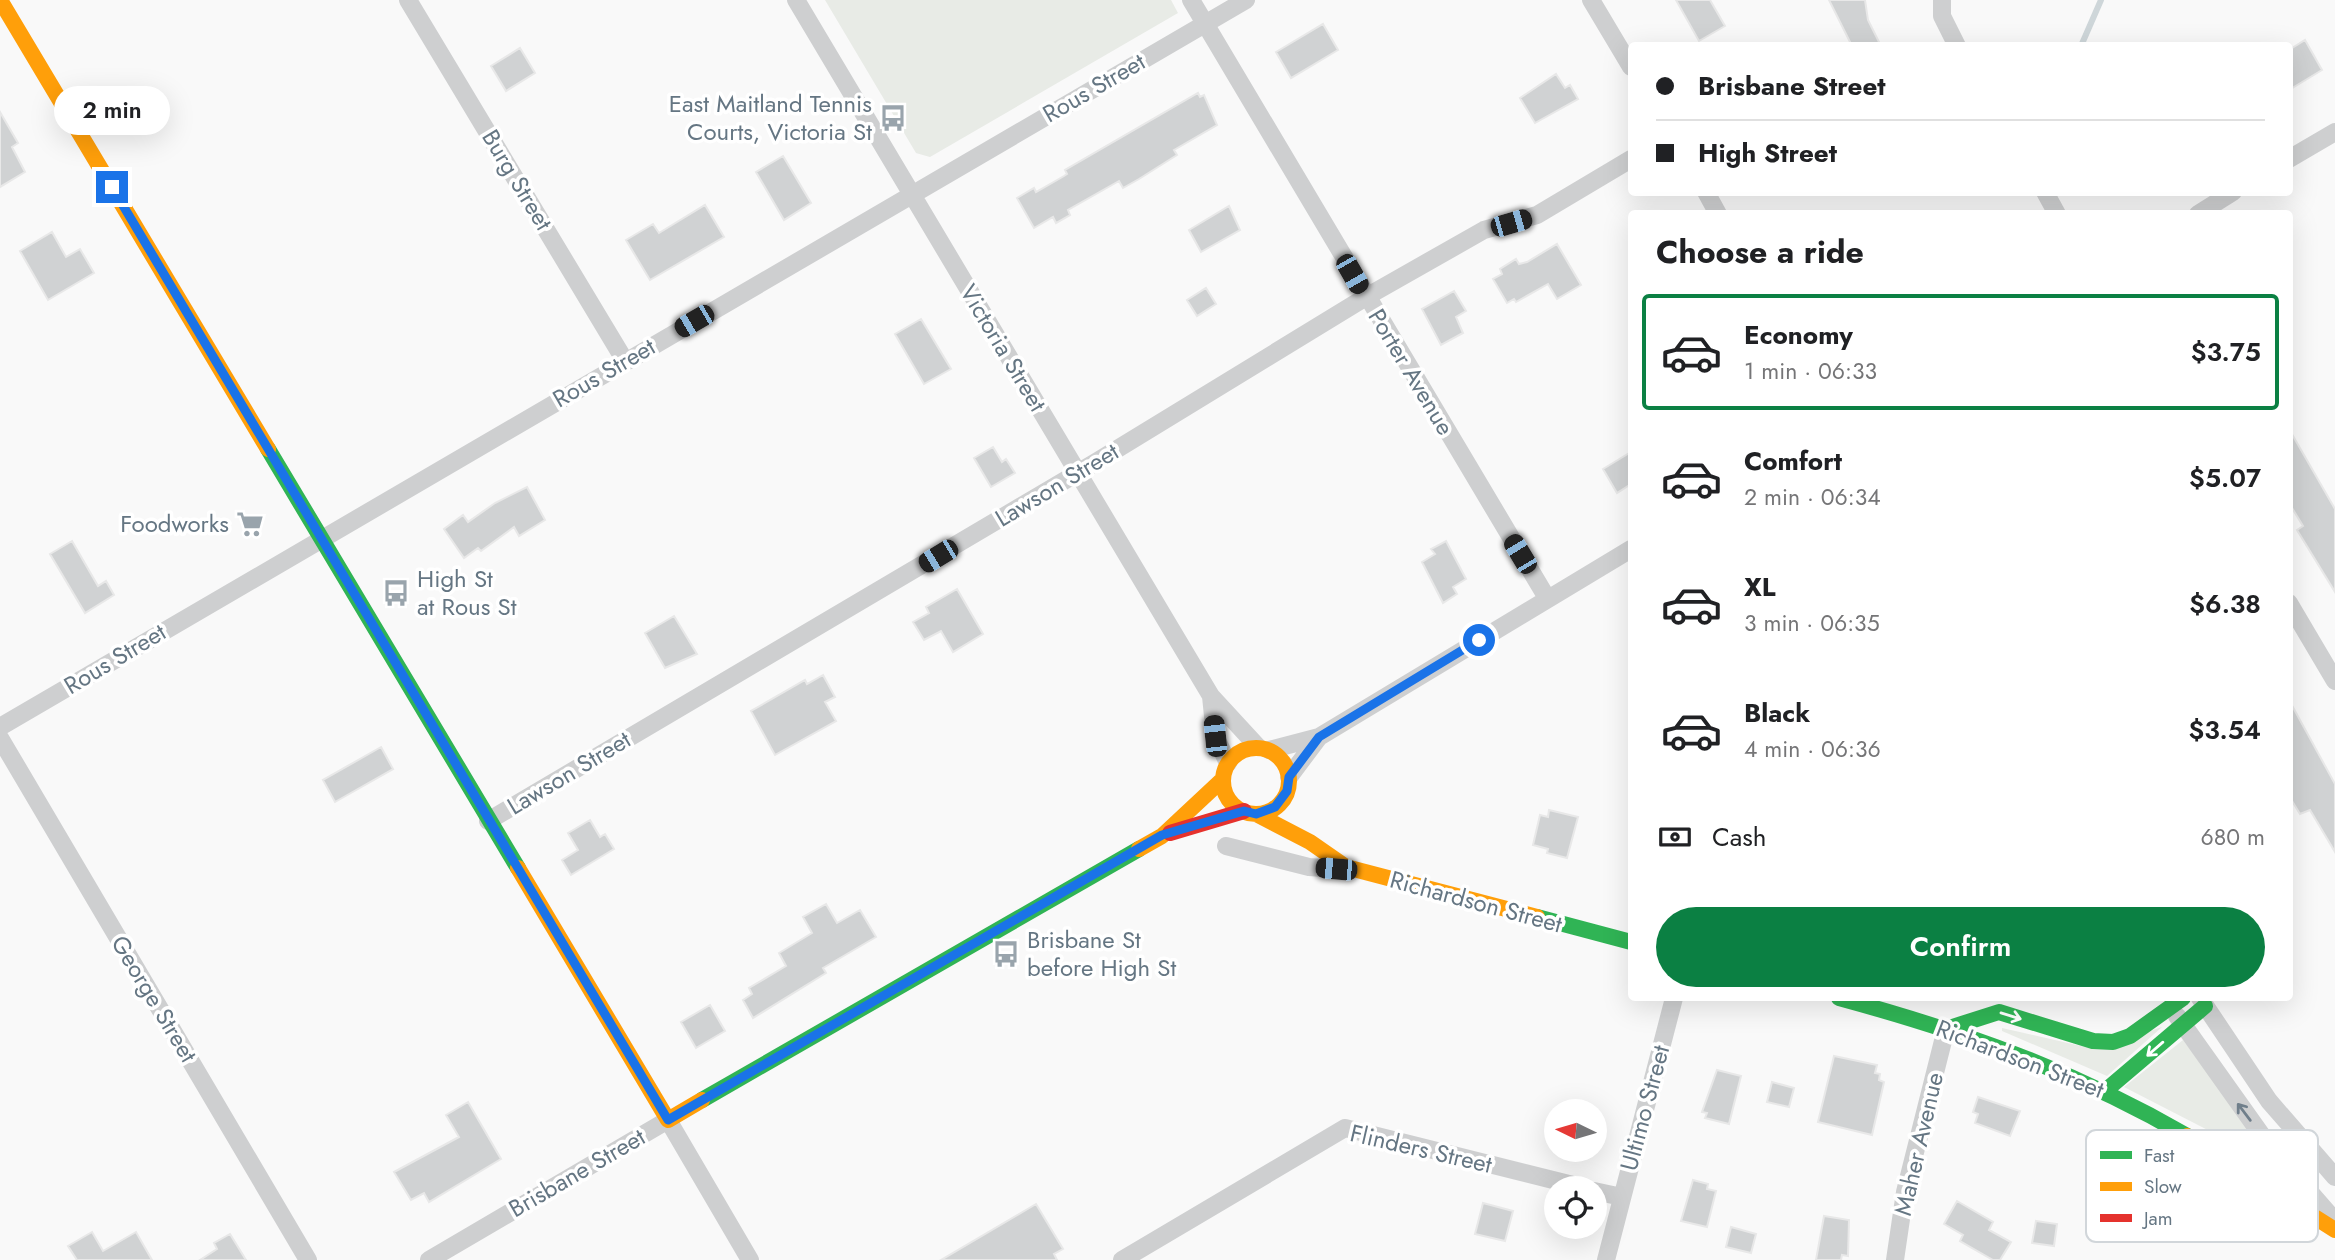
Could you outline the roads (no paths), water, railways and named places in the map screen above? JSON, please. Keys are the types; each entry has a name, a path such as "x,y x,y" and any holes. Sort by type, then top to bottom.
{"main road":[{"path":"0,0 668,1120"},
{"path":"1263,749 1286,766 1288,784 1275,807 1250,813 1228,799 1225,771 1241,751 1263,749"},
{"name":"Brisbane Street","path":"668,1120 1162,835 1225,771"},
{"name":"Richardson Street","path":"1288,784 1298,817 1310,842"},
{"name":"Brisbane Street","path":"1162,835 1250,813"},
{"name":"Richardson Street","path":"1250,813 1310,842 1334,861 1363,872 1628,941"},
{"name":"Richardson Street","path":"1850,1001 1946,1028 2058,1069 2105,1091 2175,1130"},
{"path":"1946,1028 1999,1012 2093,1041 2113,1042 2130,1036 2172,1001"},
{"path":"2105,1091 2183,1025 2202,1002"},
{"name":"Richardson Street","path":"2318,1219 2335,1230"}],"street":[{"name":"Burg Street","path":"408,0 625,361"},
{"name":"Victoria Street","path":"796,0 1211,696 1263,749"},
{"name":"Porter Avenue","path":"1191,0 1547,598"},
{"name":"Rous Street","path":"0,727 321,537 1246,0"},
{"path":"1591,0 1628,62"},
{"path":"1942,0 1942,16 1955,42"},
{"path":"2293,157 2333,137"},
{"name":"Lawson Street","path":"488,821 1077,473 1366,297 1484,230 1537,215 1628,161"},
{"path":"2204,210 2227,196"},
{"path":"1263,749 1319,737 1628,551"},
{"path":"2293,610 2335,681"},
{"name":"Victoria Street","path":"1211,696 1215,736 1225,771"},
{"path":"1288,784 1319,737"},
{"name":"George Street","path":"0,738 308,1260"},
{"name":"Richardson Street","path":"1226,846 1309,867 1363,872"},
{"name":"Ultimo Street","path":"1606,1260 1673,1001"},
{"path":"2173,1001 2183,1025 2258,1130"},
{"path":"2202,1002 2269,1101 2294,1130"},
{"name":"Maher Avenue","path":"1895,1260 1905,1192 1946,1028"},
{"path":"668,1120 750,1260"},
{"name":"Brisbane Street","path":"429,1260 668,1120"},
{"name":"Flinders Street","path":"1132,1257 1346,1128 1544,1178"},
{"path":"2318,1157 2335,1177"},
{"path":"1607,1194 1622,1198"},
{"path":"2318,1201 2335,1221"}],"waterway":[{"path":"2083,42 2101,0"}],"place":[{"name":"East Maitland Tennis Courts, Victoria St","path":"893,118"},
{"name":"Foodworks","path":"250,524"},
{"name":"High St at Rous St","path":"396,593"},
{"name":"Brisbane St before High St","path":"1006,954"}]}
